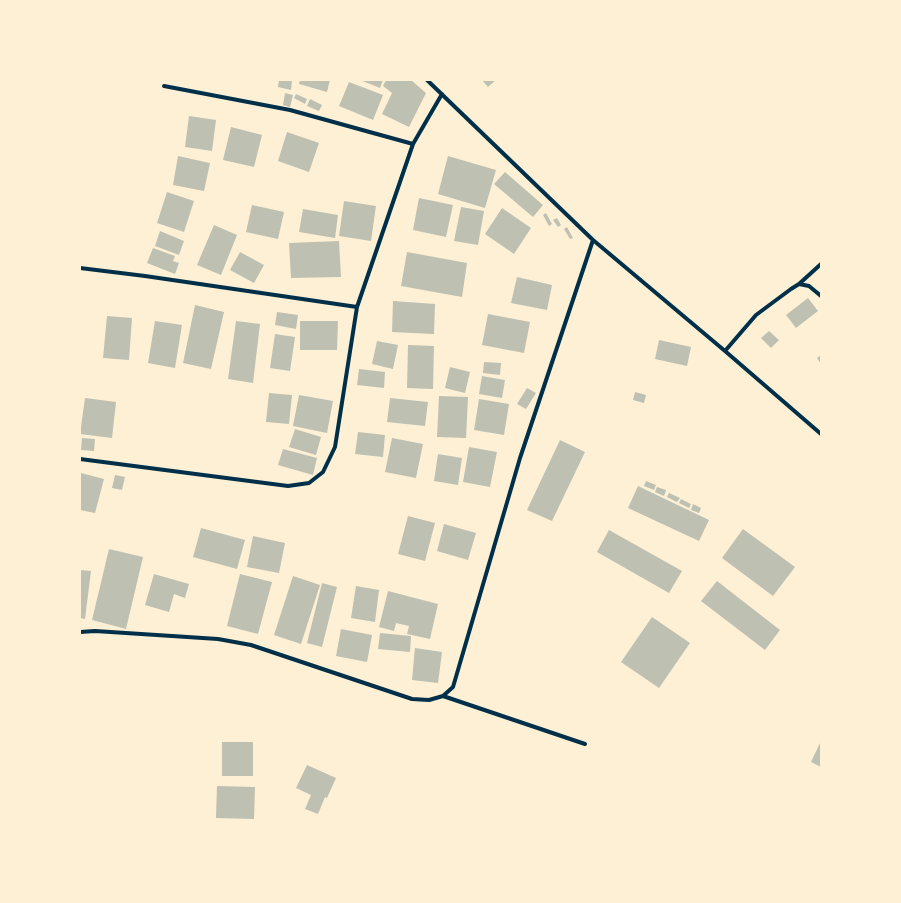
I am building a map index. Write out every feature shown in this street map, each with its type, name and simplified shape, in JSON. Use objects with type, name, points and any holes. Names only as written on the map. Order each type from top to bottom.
[{"type":"street","points":[[427,80],[593,240],[726,351],[821,434]]},
{"type":"street","points":[[164,86],[290,110],[413,144]]},
{"type":"street","points":[[80,458],[288,486],[308,483],[323,472],[334,448],[357,307],[413,144],[442,94]]},
{"type":"street","points":[[80,632],[95,631],[218,639],[251,645],[412,699],[429,700],[443,696],[453,687],[520,458],[593,240]]},
{"type":"street","points":[[726,351],[756,315],[799,284],[821,264]]},
{"type":"street","points":[[80,268],[357,307]]},
{"type":"street","points":[[799,284],[809,286],[821,296]]},
{"type":"street","points":[[443,696],[585,744]]},
{"type":"building","points":[[279,80],[292,80],[291,90],[278,87]]},
{"type":"building","points":[[300,80],[330,80],[327,92],[299,84]]},
{"type":"building","points":[[360,80],[383,80],[380,88]]},
{"type":"building","points":[[386,80],[411,80],[426,93],[409,127],[382,114],[392,93],[383,86]]},
{"type":"building","points":[[482,80],[496,80],[488,87]]},
{"type":"building","points":[[349,82],[383,95],[373,120],[339,106]]},
{"type":"building","points":[[285,93],[293,95],[290,107],[283,105]]},
{"type":"building","points":[[296,94],[307,99],[305,104],[294,98]]},
{"type":"building","points":[[310,99],[322,105],[319,111],[307,106]]},
{"type":"building","points":[[189,116],[216,120],[212,151],[185,147]]},
{"type":"building","points":[[231,127],[262,135],[254,167],[223,160]]},
{"type":"building","points":[[287,132],[319,143],[309,172],[278,161]]},
{"type":"building","points":[[178,156],[210,163],[204,191],[173,185]]},
{"type":"building","points":[[448,156],[496,170],[485,208],[438,194]]},
{"type":"building","points":[[505,172],[543,205],[533,217],[494,184]]},
{"type":"building","points":[[167,192],[194,201],[184,232],[157,223]]},
{"type":"building","points":[[419,198],[453,205],[446,237],[413,230]]},
{"type":"building","points":[[344,201],[376,206],[371,241],[339,236]]},
{"type":"building","points":[[252,205],[284,212],[278,239],[246,232]]},
{"type":"building","points":[[461,207],[484,211],[478,245],[454,241]]},
{"type":"building","points":[[502,208],[531,228],[514,254],[485,234]]},
{"type":"building","points":[[303,209],[338,215],[335,238],[299,232]]},
{"type":"building","points":[[546,213],[552,224],[549,226],[543,215]]},
{"type":"building","points":[[557,218],[561,225],[558,227],[553,220]]},
{"type":"building","points":[[214,225],[237,235],[221,275],[197,265]]},
{"type":"building","points":[[567,227],[573,238],[570,239],[564,229]]},
{"type":"building","points":[[160,231],[184,241],[179,255],[155,246]]},
{"type":"building","points":[[339,241],[341,277],[291,278],[289,243]]},
{"type":"building","points":[[153,248],[175,256],[173,261],[179,263],[175,274],[147,263]]},
{"type":"building","points":[[240,252],[264,265],[254,283],[230,270]]},
{"type":"building","points":[[407,252],[467,263],[462,297],[401,286]]},
{"type":"building","points":[[517,277],[552,285],[547,310],[511,303]]},
{"type":"building","points":[[808,298],[818,311],[796,328],[786,315]]},
{"type":"building","points":[[393,301],[435,304],[434,334],[392,332]]},
{"type":"building","points":[[195,305],[224,312],[211,369],[183,363]]},
{"type":"building","points":[[277,312],[298,315],[296,329],[275,325]]},
{"type":"building","points":[[488,314],[530,322],[524,353],[482,345]]},
{"type":"building","points":[[107,316],[132,318],[129,360],[103,358]]},
{"type":"building","points":[[155,321],[182,325],[175,368],[148,363]]},
{"type":"building","points":[[236,321],[260,324],[253,383],[228,379]]},
{"type":"building","points":[[300,321],[338,321],[337,350],[300,350]]},
{"type":"building","points":[[769,331],[779,340],[771,348],[761,338]]},
{"type":"building","points":[[275,334],[295,337],[290,371],[270,368]]},
{"type":"building","points":[[659,340],[691,347],[687,366],[655,359]]},
{"type":"building","points":[[377,341],[398,345],[393,369],[372,364]]},
{"type":"building","points":[[408,345],[434,346],[433,389],[407,388]]},
{"type":"building","points":[[821,355],[821,364],[817,358]]},
{"type":"building","points":[[484,362],[501,363],[500,375],[483,373]]},
{"type":"building","points":[[450,367],[470,372],[465,393],[445,388]]},
{"type":"building","points":[[359,369],[385,372],[384,388],[357,385]]},
{"type":"building","points":[[482,376],[505,380],[502,398],[479,394]]},
{"type":"building","points":[[527,388],[536,393],[526,409],[517,404]]},
{"type":"building","points":[[635,392],[646,395],[644,403],[633,400]]},
{"type":"building","points":[[269,393],[292,395],[289,424],[266,422]]},
{"type":"building","points":[[299,395],[333,401],[327,433],[293,426]]},
{"type":"building","points":[[439,396],[468,397],[466,438],[437,437]]},
{"type":"building","points":[[85,398],[116,402],[112,438],[80,434]]},
{"type":"building","points":[[390,398],[428,402],[425,426],[387,422]]},
{"type":"building","points":[[479,399],[509,404],[504,435],[474,430]]},
{"type":"building","points":[[295,429],[321,437],[316,455],[289,447]]},
{"type":"building","points":[[358,432],[385,435],[383,457],[355,454]]},
{"type":"building","points":[[82,438],[95,439],[94,451],[81,450]]},
{"type":"building","points":[[392,438],[423,444],[416,478],[385,472]]},
{"type":"building","points":[[560,440],[585,452],[552,521],[527,510]]},
{"type":"building","points":[[469,447],[497,452],[490,487],[463,482]]},
{"type":"building","points":[[283,449],[317,458],[313,475],[278,465]]},
{"type":"building","points":[[438,454],[462,458],[458,485],[434,481]]},
{"type":"building","points":[[81,473],[104,479],[95,513],[80,510]]},
{"type":"building","points":[[115,475],[125,477],[122,490],[112,488]]},
{"type":"building","points":[[646,481],[656,485],[654,490],[644,486]]},
{"type":"building","points":[[638,486],[709,520],[699,541],[628,508]]},
{"type":"building","points":[[657,487],[666,490],[664,496],[655,492]]},
{"type":"building","points":[[669,493],[680,498],[677,502],[667,497]]},
{"type":"building","points":[[681,499],[691,504],[689,508],[679,503]]},
{"type":"building","points":[[693,504],[701,508],[699,513],[691,510]]},
{"type":"building","points":[[408,516],[435,523],[425,561],[398,554]]},
{"type":"building","points":[[444,524],[476,533],[468,560],[437,551]]},
{"type":"building","points":[[201,528],[245,540],[237,569],[193,557]]},
{"type":"building","points":[[743,529],[795,567],[773,596],[722,558]]},
{"type":"building","points":[[609,530],[682,571],[669,593],[597,552]]},
{"type":"building","points":[[253,536],[285,543],[279,573],[247,567]]},
{"type":"building","points":[[109,549],[143,557],[126,629],[92,620]]},
{"type":"building","points":[[80,570],[91,571],[85,619],[80,618]]},
{"type":"building","points":[[154,574],[189,584],[185,598],[174,594],[169,612],[145,605]]},
{"type":"building","points":[[240,574],[272,582],[258,634],[227,626]]},
{"type":"building","points":[[293,576],[320,585],[301,644],[274,635]]},
{"type":"building","points":[[717,581],[780,630],[765,650],[701,601]]},
{"type":"building","points":[[322,583],[337,587],[322,647],[307,643]]},
{"type":"building","points":[[356,586],[379,590],[375,622],[351,618]]},
{"type":"building","points":[[388,591],[438,604],[430,639],[407,634],[409,626],[396,623],[394,631],[379,627]]},
{"type":"building","points":[[652,617],[690,643],[659,688],[621,662]]},
{"type":"building","points":[[341,629],[372,635],[367,662],[336,656]]},
{"type":"building","points":[[380,633],[411,636],[410,652],[378,649]]},
{"type":"building","points":[[415,648],[442,652],[438,683],[412,680]]},
{"type":"building","points":[[821,741],[821,767],[811,762]]},
{"type":"building","points":[[222,742],[253,742],[253,776],[222,776]]},
{"type":"building","points":[[307,765],[336,778],[327,798],[325,797],[318,814],[305,809],[311,795],[296,788]]},
{"type":"building","points":[[217,786],[255,787],[254,819],[216,818]]}]
